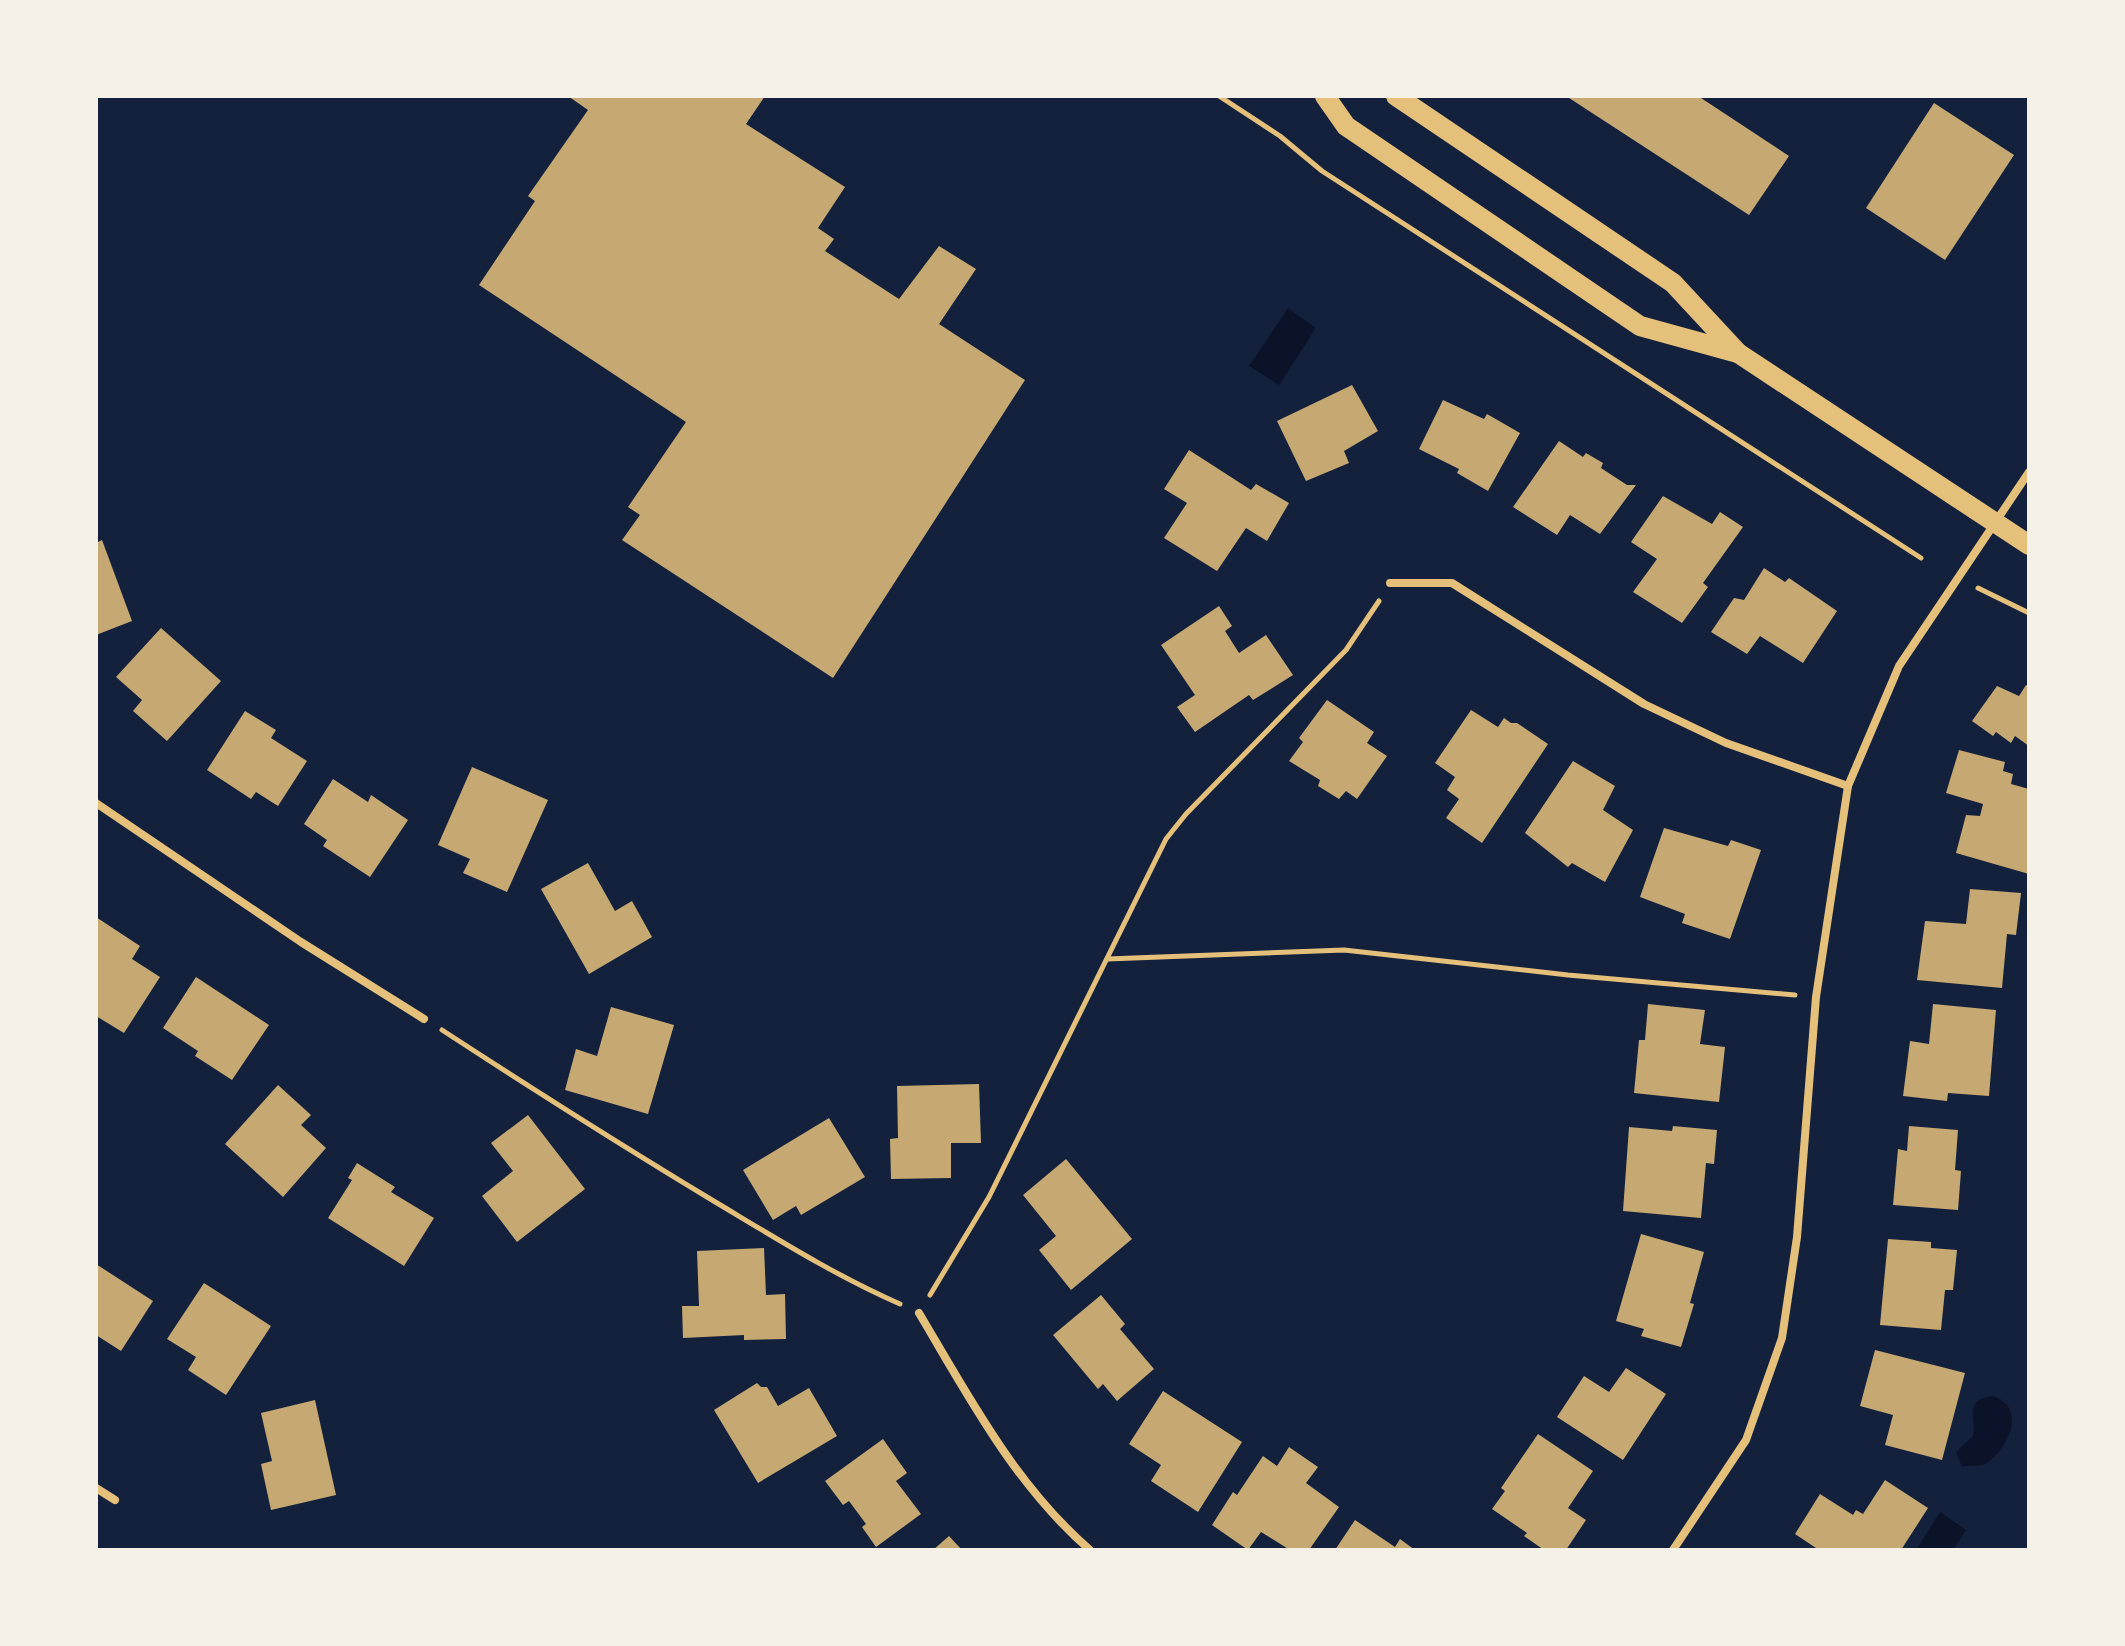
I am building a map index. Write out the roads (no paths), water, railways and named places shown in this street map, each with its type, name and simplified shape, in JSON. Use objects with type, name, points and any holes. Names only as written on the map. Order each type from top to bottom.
[{"type":"main road","points":[[1325,96],[1346,126],[1640,326],[1738,353]]},
{"type":"main road","points":[[1396,96],[1673,283],[1738,353],[2029,545]]},
{"type":"street","points":[[1673,1550],[1746,1440],[1782,1338],[1797,1237],[1816,997],[1848,786],[1899,666],[2029,472]]},
{"type":"street","points":[[1390,583],[1452,583],[1644,704],[1726,743],[1848,786]]},
{"type":"street","points":[[96,803],[301,942],[424,1019]]},
{"type":"street","points":[[919,1313],[1007,1459],[1044,1506],[1090,1550]]},
{"type":"street","points":[[96,1488],[115,1500]]},
{"type":"water","points":[[1288,308],[1316,328],[1279,385],[1249,366]]},
{"type":"water","points":[[1993,1396],[2010,1409],[2012,1418],[2008,1438],[1987,1463],[1962,1467],[1956,1452],[1973,1436],[1975,1405]]},
{"type":"water","points":[[1940,1512],[1966,1530],[1953,1550],[1916,1550]]}]
